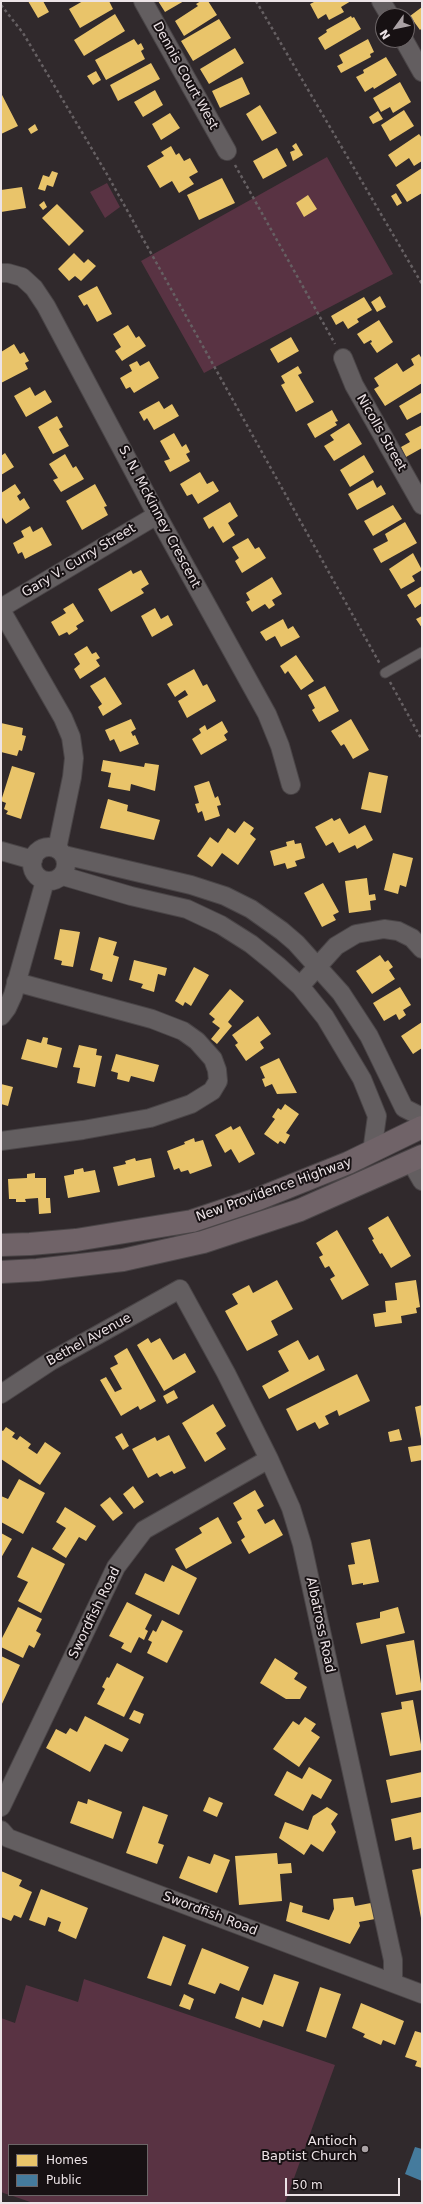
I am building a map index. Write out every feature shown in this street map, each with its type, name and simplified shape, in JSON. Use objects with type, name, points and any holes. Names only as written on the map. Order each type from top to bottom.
[{"type":"highway","name":"New Providence Highway","points":[[1,1245],[76,1240],[192,1220],[258,1198],[372,1152],[422,1126]]},
{"type":"highway","name":"New Providence Highway","points":[[1,1272],[37,1270],[123,1260],[203,1242],[300,1210],[417,1159]]},
{"type":"street","name":"Dennis Court West","points":[[143,1],[226,151]]},
{"type":"street","points":[[408,48],[422,72]]},
{"type":"street","name":"S. N. McKinney Crescent","points":[[1,273],[22,277],[34,288],[46,306],[157,515],[267,714],[280,746],[290,785]]},
{"type":"street","name":"Nicolls Street","points":[[344,358],[354,385],[422,505]]},
{"type":"street","name":"Gary V. Curry Street","points":[[1,609],[157,515]]},
{"type":"street","points":[[1,609],[63,718],[71,737],[74,758],[61,852],[66,869],[63,876],[55,881],[45,881],[35,873],[33,860],[42,849],[52,847],[61,852],[191,885],[225,896],[251,909],[282,931],[318,966],[341,993],[369,1036],[404,1108],[422,1117]]},
{"type":"street","points":[[1,851],[33,860]]},
{"type":"street","points":[[63,876],[194,912],[221,925],[251,944],[300,986],[325,1017],[362,1079],[378,1116],[372,1152]]},
{"type":"street","points":[[1,1016],[7,1008],[16,982],[45,881]]},
{"type":"street","points":[[300,986],[343,941],[369,930],[384,929],[398,931],[412,938],[422,949]]},
{"type":"street","points":[[1,1140],[83,1130],[150,1118],[191,1104],[212,1091],[218,1081],[217,1070],[213,1059],[197,1041],[183,1031],[152,1019],[16,982]]},
{"type":"street","points":[[417,1159],[422,1181]]},
{"type":"street","name":"Bethel Avenue","points":[[1,1394],[51,1361],[180,1289]]},
{"type":"street","name":"Albatross Road","points":[[180,1289],[226,1373],[268,1459],[290,1508],[302,1544],[393,1960],[393,1983]]},
{"type":"street","name":"Swordfish Road","points":[[1,1807],[116,1567],[144,1530],[268,1459]]},
{"type":"street","name":"Swordfish Road","points":[[1,1830],[8,1838],[422,1994]]},
{"type":"lane","points":[[384,673],[422,652]]},
{"type":"path","points":[[256,1],[422,284]]},
{"type":"path","points":[[1,5],[23,33],[108,176],[422,740]]},
{"type":"path","points":[[226,151],[344,358]]},
{"type":"shaded area","points":[[327,157],[393,274],[204,373],[141,261]]},
{"type":"shaded area","points":[[107,183],[120,207],[105,218],[90,192]]},
{"type":"shaded area","points":[[84,1979],[335,2065],[285,2203],[33,2203],[13,2196],[148,2196],[148,2144],[8,2144],[8,2195],[1,2192],[1,2018],[15,2023],[26,1985],[78,2002]]},
{"type":"building: Homes","points":[[28,1],[43,1],[49,12],[38,18]]},
{"type":"building: Homes","points":[[83,1],[109,1],[113,9],[80,28],[69,9]]},
{"type":"building: Homes","points":[[158,1],[184,1],[165,12]]},
{"type":"building: Homes","points":[[201,1],[208,1],[217,15],[184,36],[175,21],[198,6],[196,4]]},
{"type":"building: Homes","points":[[316,1],[351,1],[341,7],[344,12],[329,20],[326,14],[318,19],[310,4]]},
{"type":"building: Homes","points":[[422,7],[422,28],[420,30],[415,23],[415,12]]},
{"type":"building: Homes","points":[[115,14],[125,31],[84,56],[74,40]]},
{"type":"building: Homes","points":[[351,16],[352,18],[354,17],[361,29],[325,50],[318,38],[327,32],[326,30]]},
{"type":"building: Homes","points":[[219,19],[231,38],[193,61],[181,41]]},
{"type":"building: Homes","points":[[134,39],[138,45],[141,43],[144,49],[141,51],[145,59],[106,80],[95,60]]},
{"type":"building: Homes","points":[[368,39],[374,52],[370,54],[371,57],[341,73],[337,66],[343,63],[339,55]]},
{"type":"building: Homes","points":[[235,48],[244,63],[209,84],[200,69]]},
{"type":"building: Homes","points":[[386,57],[397,75],[374,89],[373,87],[365,92],[356,77],[364,73],[363,70]]},
{"type":"building: Homes","points":[[151,63],[160,79],[118,101],[110,85]]},
{"type":"building: Homes","points":[[96,71],[101,80],[93,85],[87,76]]},
{"type":"building: Homes","points":[[242,77],[250,94],[220,108],[212,91]]},
{"type":"building: Homes","points":[[400,82],[411,102],[393,113],[390,107],[381,112],[373,98]]},
{"type":"building: Homes","points":[[155,90],[163,105],[143,117],[134,102]]},
{"type":"building: Homes","points":[[1,93],[18,126],[1,134]]},
{"type":"building: Homes","points":[[260,105],[277,133],[262,141],[246,114]]},
{"type":"building: Homes","points":[[404,110],[414,126],[390,141],[381,125]]},
{"type":"building: Homes","points":[[378,111],[383,119],[373,124],[369,117]]},
{"type":"building: Homes","points":[[170,113],[180,128],[161,140],[152,124]]},
{"type":"building: Homes","points":[[35,124],[38,130],[31,134],[28,129]]},
{"type":"building: Homes","points":[[419,134],[422,138],[422,161],[414,166],[409,158],[396,167],[388,155]]},
{"type":"building: Homes","points":[[296,143],[303,155],[293,161],[290,152],[295,150],[292,146]]},
{"type":"building: Homes","points":[[171,146],[176,155],[179,153],[184,161],[190,158],[198,172],[189,177],[194,184],[179,193],[172,181],[160,188],[147,166],[164,156],[161,152]]},
{"type":"building: Homes","points":[[277,148],[287,166],[263,179],[253,161]]},
{"type":"building: Homes","points":[[422,168],[422,193],[407,202],[396,185]]},
{"type":"building: Homes","points":[[52,171],[58,173],[53,187],[47,185],[45,191],[38,189],[43,175],[49,177]]},
{"type":"building: Homes","points":[[222,178],[235,203],[199,220],[187,195]]},
{"type":"building: Homes","points":[[22,187],[26,208],[1,212],[1,190]]},
{"type":"building: Homes","points":[[396,193],[402,203],[397,206],[391,196]]},
{"type":"building: Homes","points":[[308,195],[317,209],[304,217],[296,203]]},
{"type":"building: Homes","points":[[44,201],[47,207],[43,210],[39,205]]},
{"type":"building: Homes","points":[[57,204],[84,231],[69,246],[42,218]]},
{"type":"building: Homes","points":[[74,253],[84,263],[88,259],[96,266],[81,281],[75,276],[69,281],[58,269]]},
{"type":"building: Homes","points":[[97,286],[112,314],[97,322],[87,304],[84,306],[78,296]]},
{"type":"building: Homes","points":[[380,296],[386,307],[377,312],[371,302]]},
{"type":"building: Homes","points":[[364,297],[372,310],[357,319],[359,322],[348,329],[343,321],[336,325],[331,316]]},
{"type":"building: Homes","points":[[379,320],[393,342],[377,353],[370,343],[372,342],[371,340],[364,344],[357,334]]},
{"type":"building: Homes","points":[[128,325],[136,338],[139,336],[146,346],[122,361],[115,351],[121,347],[113,334]]},
{"type":"building: Homes","points":[[291,337],[299,351],[278,363],[270,349]]},
{"type":"building: Homes","points":[[14,344],[20,354],[24,352],[29,361],[25,363],[28,369],[1,383],[1,352]]},
{"type":"building: Homes","points":[[419,354],[422,359],[422,383],[385,406],[374,389],[379,386],[374,378],[397,363],[403,372],[414,365],[411,359]]},
{"type":"building: Homes","points":[[137,361],[140,366],[149,361],[159,378],[134,393],[130,387],[126,389],[120,378],[132,371],[129,365]]},
{"type":"building: Homes","points":[[298,366],[302,373],[298,375],[314,402],[296,412],[281,385],[285,383],[281,376]]},
{"type":"building: Homes","points":[[30,387],[35,396],[45,390],[52,402],[26,417],[14,396]]},
{"type":"building: Homes","points":[[421,393],[422,412],[407,420],[399,406]]},
{"type":"building: Homes","points":[[159,401],[164,409],[172,404],[179,416],[154,430],[147,418],[144,421],[139,412]]},
{"type":"building: Homes","points":[[332,410],[338,421],[335,422],[337,425],[315,438],[307,424]]},
{"type":"building: Homes","points":[[57,416],[63,427],[59,429],[69,446],[53,454],[38,427]]},
{"type":"building: Homes","points":[[349,423],[362,444],[334,461],[324,446],[334,440],[330,435]]},
{"type":"building: Homes","points":[[422,425],[422,448],[406,457],[401,447],[410,442],[405,434]]},
{"type":"building: Homes","points":[[174,433],[182,447],[186,444],[190,452],[186,454],[190,461],[170,472],[164,461],[170,459],[160,441]]},
{"type":"building: Homes","points":[[5,453],[14,467],[1,475],[1,456]]},
{"type":"building: Homes","points":[[65,454],[73,468],[76,466],[84,479],[61,492],[53,480],[58,478],[49,464]]},
{"type":"building: Homes","points":[[364,455],[374,472],[350,487],[340,470]]},
{"type":"building: Homes","points":[[200,472],[207,484],[213,481],[219,491],[198,504],[192,494],[187,496],[180,484]]},
{"type":"building: Homes","points":[[373,480],[377,488],[381,485],[386,494],[357,510],[348,494]]},
{"type":"building: Homes","points":[[15,484],[21,493],[17,496],[20,501],[24,498],[30,508],[6,524],[1,516],[1,493]]},
{"type":"building: Homes","points":[[95,484],[107,506],[104,507],[108,515],[82,530],[66,501]]},
{"type":"building: Homes","points":[[230,502],[238,516],[228,523],[235,535],[223,543],[213,526],[209,529],[203,518]]},
{"type":"building: Homes","points":[[393,505],[402,519],[373,536],[364,521]]},
{"type":"building: Homes","points":[[405,522],[417,543],[381,563],[373,549],[388,541],[385,534]]},
{"type":"building: Homes","points":[[30,526],[33,532],[42,527],[52,545],[25,559],[22,552],[18,554],[13,543],[24,537],[21,531]]},
{"type":"building: Homes","points":[[248,538],[255,549],[259,547],[266,558],[242,573],[235,561],[239,558],[232,547]]},
{"type":"building: Homes","points":[[413,553],[422,570],[412,576],[415,581],[401,589],[389,569]]},
{"type":"building: Homes","points":[[131,570],[133,574],[141,570],[149,584],[141,589],[144,593],[111,612],[98,589]]},
{"type":"building: Homes","points":[[272,577],[282,594],[272,600],[275,605],[269,609],[265,604],[252,612],[246,602],[250,600],[246,593]]},
{"type":"building: Homes","points":[[422,586],[422,603],[415,608],[407,595]]},
{"type":"building: Homes","points":[[73,603],[84,621],[76,626],[78,629],[69,635],[67,632],[59,636],[51,622],[66,613],[63,609]]},
{"type":"building: Homes","points":[[155,608],[161,619],[168,615],[173,625],[152,637],[141,616]]},
{"type":"building: Homes","points":[[422,616],[422,628],[416,619]]},
{"type":"building: Homes","points":[[283,619],[288,629],[293,626],[300,637],[281,647],[275,636],[266,641],[260,632]]},
{"type":"building: Homes","points":[[87,646],[92,654],[96,652],[100,658],[96,660],[100,666],[80,679],[74,669],[80,664],[74,654]]},
{"type":"building: Homes","points":[[296,655],[314,681],[301,690],[288,671],[285,674],[280,666]]},
{"type":"building: Homes","points":[[194,669],[203,686],[207,684],[216,701],[187,718],[178,701],[188,695],[185,690],[175,697],[167,684]]},
{"type":"building: Homes","points":[[105,677],[122,704],[103,716],[98,707],[102,704],[90,686]]},
{"type":"building: Homes","points":[[325,686],[339,711],[319,722],[312,710],[315,708],[308,695]]},
{"type":"building: Homes","points":[[131,719],[136,729],[131,732],[133,736],[135,735],[139,744],[120,752],[114,739],[110,741],[105,730]]},
{"type":"building: Homes","points":[[351,719],[369,750],[353,759],[344,744],[341,746],[331,731]]},
{"type":"building: Homes","points":[[222,721],[228,732],[224,735],[227,740],[201,755],[192,739],[201,733],[199,729],[205,725],[207,730]]},
{"type":"building: Homes","points":[[1,723],[23,728],[22,735],[26,736],[22,751],[19,750],[17,756],[1,752]]},
{"type":"building: Homes","points":[[103,760],[144,767],[145,763],[159,765],[155,791],[131,784],[130,791],[108,787],[111,773],[101,771]]},
{"type":"building: Homes","points":[[12,766],[35,773],[21,819],[6,814],[8,811],[4,809],[6,803],[1,801]]},
{"type":"building: Homes","points":[[369,772],[388,776],[381,813],[361,809]]},
{"type":"building: Homes","points":[[209,781],[215,798],[218,796],[221,805],[217,806],[220,816],[205,821],[202,811],[198,813],[195,804],[199,803],[194,786]]},
{"type":"building: Homes","points":[[108,799],[128,805],[127,811],[160,820],[154,840],[100,828]]},
{"type":"building: Homes","points":[[332,818],[334,821],[340,818],[349,834],[365,825],[373,840],[357,849],[355,845],[339,853],[333,842],[326,846],[315,827]]},
{"type":"building: Homes","points":[[244,821],[254,828],[250,834],[256,839],[238,865],[222,853],[212,867],[197,856],[210,837],[218,843],[228,828],[235,833]]},
{"type":"building: Homes","points":[[294,840],[295,844],[301,843],[305,858],[295,861],[297,866],[287,869],[285,863],[274,866],[270,851],[287,846],[286,842]]},
{"type":"building: Homes","points":[[393,853],[413,858],[406,887],[400,885],[398,894],[384,890]]},
{"type":"building: Homes","points":[[367,878],[369,895],[375,894],[376,900],[370,901],[371,910],[349,913],[345,881]]},
{"type":"building: Homes","points":[[323,883],[339,912],[333,915],[336,920],[322,927],[304,893]]},
{"type":"building: Homes","points":[[60,929],[80,932],[73,967],[61,965],[62,961],[54,959]]},
{"type":"building: Homes","points":[[99,937],[117,942],[113,955],[119,957],[112,982],[102,979],[103,974],[90,970]]},
{"type":"building: Homes","points":[[380,955],[385,962],[388,960],[393,967],[389,970],[395,979],[372,994],[356,971]]},
{"type":"building: Homes","points":[[134,960],[167,968],[165,976],[158,974],[154,992],[141,988],[143,984],[129,980]]},
{"type":"building: Homes","points":[[194,967],[209,975],[191,1006],[185,1002],[183,1006],[175,1001]]},
{"type":"building: Homes","points":[[400,987],[411,1005],[403,1010],[406,1015],[399,1020],[396,1014],[384,1021],[373,1003]]},
{"type":"building: Homes","points":[[230,989],[244,1001],[228,1022],[232,1026],[217,1044],[211,1039],[220,1028],[212,1022],[215,1019],[209,1014]]},
{"type":"building: Homes","points":[[258,1016],[271,1034],[260,1042],[264,1048],[246,1061],[235,1045],[238,1043],[232,1035]]},
{"type":"building: Homes","points":[[422,1022],[422,1048],[413,1054],[401,1036]]},
{"type":"building: Homes","points":[[43,1037],[48,1038],[47,1044],[62,1048],[57,1068],[21,1059],[27,1039],[41,1043]]},
{"type":"building: Homes","points":[[79,1045],[97,1049],[96,1055],[102,1056],[95,1087],[77,1083],[80,1068],[73,1067]]},
{"type":"building: Homes","points":[[116,1054],[159,1065],[154,1082],[131,1076],[129,1082],[117,1079],[118,1073],[111,1071]]},
{"type":"building: Homes","points":[[279,1058],[297,1093],[277,1094],[272,1084],[265,1087],[262,1079],[265,1078],[260,1067]]},
{"type":"building: Homes","points":[[1,1084],[13,1087],[8,1106],[1,1104]]},
{"type":"building: Homes","points":[[285,1104],[299,1114],[286,1133],[290,1135],[285,1144],[280,1141],[278,1144],[264,1134],[275,1119],[272,1117],[278,1108],[281,1110]]},
{"type":"building: Homes","points":[[231,1126],[233,1130],[240,1126],[255,1154],[239,1163],[231,1149],[225,1153],[215,1135]]},
{"type":"building: Homes","points":[[194,1138],[195,1142],[203,1140],[212,1166],[190,1174],[188,1170],[181,1172],[179,1168],[174,1170],[167,1151],[185,1144],[184,1142]]},
{"type":"building: Homes","points":[[135,1158],[136,1161],[151,1158],[155,1177],[118,1186],[113,1167],[126,1164],[125,1161]]},
{"type":"building: Homes","points":[[83,1168],[84,1172],[95,1170],[100,1192],[68,1198],[64,1176],[74,1174],[74,1170]]},
{"type":"building: Homes","points":[[35,1173],[35,1178],[46,1178],[46,1198],[50,1198],[51,1213],[39,1214],[38,1198],[25,1199],[26,1202],[16,1202],[16,1199],[9,1199],[8,1179],[27,1178],[27,1174]]},
{"type":"building: Homes","points":[[388,1216],[411,1256],[391,1268],[382,1253],[380,1254],[372,1240],[374,1239],[368,1228]]},
{"type":"building: Homes","points":[[337,1230],[369,1285],[342,1300],[330,1279],[335,1276],[329,1266],[325,1268],[319,1257],[323,1255],[316,1243]]},
{"type":"building: Homes","points":[[277,1280],[293,1309],[271,1321],[278,1335],[247,1351],[225,1311],[238,1304],[232,1294],[249,1285],[253,1293]]},
{"type":"building: Homes","points":[[416,1280],[420,1307],[416,1308],[417,1313],[401,1316],[402,1323],[375,1327],[373,1314],[386,1312],[385,1301],[397,1300],[395,1283]]},
{"type":"building: Homes","points":[[148,1338],[151,1343],[160,1338],[173,1360],[185,1353],[196,1372],[164,1391],[137,1345]]},
{"type":"building: Homes","points":[[298,1340],[309,1360],[318,1355],[325,1370],[269,1399],[262,1386],[289,1371],[278,1351]]},
{"type":"building: Homes","points":[[127,1348],[156,1401],[140,1410],[138,1406],[121,1416],[100,1380],[106,1377],[115,1392],[122,1389],[110,1368],[118,1364],[114,1356]]},
{"type":"building: Homes","points":[[357,1374],[370,1401],[339,1416],[337,1410],[325,1416],[329,1424],[319,1429],[315,1422],[297,1431],[286,1409]]},
{"type":"building: Homes","points":[[174,1390],[178,1398],[167,1404],[163,1396]]},
{"type":"building: Homes","points":[[213,1404],[226,1426],[216,1433],[226,1449],[205,1462],[182,1423]]},
{"type":"building: Homes","points":[[422,1405],[422,1439],[421,1439],[415,1407]]},
{"type":"building: Homes","points":[[6,1427],[15,1433],[12,1437],[17,1440],[20,1436],[31,1444],[28,1448],[37,1454],[45,1442],[61,1453],[40,1485],[1,1459],[1,1430],[3,1431]]},
{"type":"building: Homes","points":[[399,1429],[402,1440],[390,1442],[388,1432]]},
{"type":"building: Homes","points":[[122,1433],[129,1446],[123,1450],[115,1437]]},
{"type":"building: Homes","points":[[169,1435],[186,1468],[174,1474],[172,1471],[160,1477],[157,1473],[148,1478],[132,1449],[155,1437],[157,1441]]},
{"type":"building: Homes","points":[[422,1445],[422,1460],[411,1462],[408,1447]]},
{"type":"building: Homes","points":[[19,1479],[45,1493],[23,1534],[1,1522],[1,1496],[8,1499]]},
{"type":"building: Homes","points":[[133,1486],[144,1502],[134,1509],[123,1494]]},
{"type":"building: Homes","points":[[255,1490],[264,1506],[257,1510],[265,1524],[274,1519],[283,1535],[249,1554],[241,1540],[245,1537],[237,1522],[242,1519],[233,1503]]},
{"type":"building: Homes","points":[[110,1497],[123,1513],[113,1521],[100,1505]]},
{"type":"building: Homes","points":[[65,1507],[96,1526],[86,1541],[79,1537],[66,1558],[52,1549],[66,1528],[56,1522]]},
{"type":"building: Homes","points":[[218,1517],[232,1543],[186,1569],[175,1549],[202,1533],[199,1528]]},
{"type":"building: Homes","points":[[1,1533],[12,1539],[1,1558]]},
{"type":"building: Homes","points":[[370,1539],[379,1582],[363,1585],[363,1583],[352,1585],[348,1565],[355,1564],[351,1543]]},
{"type":"building: Homes","points":[[32,1547],[65,1564],[41,1613],[18,1601],[28,1582],[17,1577]]},
{"type":"building: Homes","points":[[172,1565],[197,1578],[179,1615],[135,1594],[145,1573],[164,1582]]},
{"type":"building: Homes","points":[[127,1602],[152,1615],[145,1629],[148,1631],[144,1640],[139,1637],[131,1653],[121,1648],[124,1643],[109,1636]]},
{"type":"building: Homes","points":[[18,1607],[42,1619],[36,1631],[41,1634],[34,1648],[29,1645],[23,1658],[1,1647],[1,1640]]},
{"type":"building: Homes","points":[[398,1607],[405,1633],[361,1644],[356,1623],[380,1618],[380,1612]]},
{"type":"building: Homes","points":[[162,1620],[183,1631],[167,1663],[147,1653],[152,1642],[148,1640],[153,1630],[156,1632]]},
{"type":"building: Homes","points":[[414,1640],[422,1690],[396,1695],[386,1645]]},
{"type":"building: Homes","points":[[1,1656],[20,1665],[1,1706]]},
{"type":"building: Homes","points":[[275,1658],[298,1673],[294,1679],[307,1687],[300,1699],[286,1699],[260,1683]]},
{"type":"building: Homes","points":[[117,1663],[144,1677],[124,1717],[97,1704],[105,1689],[102,1687]]},
{"type":"building: Homes","points":[[413,1700],[422,1750],[390,1756],[381,1713],[402,1709],[401,1702]]},
{"type":"building: Homes","points":[[134,1710],[144,1714],[140,1724],[129,1719]]},
{"type":"building: Homes","points":[[85,1716],[129,1739],[122,1752],[105,1744],[90,1772],[46,1748],[56,1729],[66,1734],[70,1728],[77,1732]]},
{"type":"building: Homes","points":[[305,1717],[316,1724],[311,1731],[320,1737],[299,1767],[273,1749],[293,1721],[299,1725]]},
{"type":"building: Homes","points":[[309,1767],[332,1780],[321,1799],[312,1794],[303,1811],[274,1795],[287,1771],[302,1779]]},
{"type":"building: Homes","points":[[422,1772],[422,1799],[421,1797],[391,1803],[386,1780]]},
{"type":"building: Homes","points":[[209,1797],[223,1803],[217,1817],[203,1811]]},
{"type":"building: Homes","points":[[88,1799],[122,1812],[113,1839],[70,1823],[78,1801],[87,1804]]},
{"type":"building: Homes","points":[[143,1806],[168,1815],[158,1843],[164,1845],[157,1864],[126,1853]]},
{"type":"building: Homes","points":[[327,1807],[338,1814],[331,1824],[336,1832],[323,1852],[311,1844],[304,1855],[279,1838],[285,1822],[308,1830],[313,1816]]},
{"type":"building: Homes","points":[[422,1812],[422,1848],[413,1850],[411,1837],[395,1841],[391,1819]]},
{"type":"building: Homes","points":[[277,1853],[278,1864],[291,1863],[292,1873],[280,1874],[282,1901],[239,1905],[235,1856]]},
{"type":"building: Homes","points":[[214,1854],[230,1860],[217,1893],[179,1878],[188,1856],[210,1864]]},
{"type":"building: Homes","points":[[422,1868],[422,1918],[421,1918],[412,1870]]},
{"type":"building: Homes","points":[[1,1871],[22,1880],[19,1886],[32,1892],[21,1918],[14,1915],[11,1921],[1,1917]]},
{"type":"building: Homes","points":[[41,1889],[88,1908],[76,1939],[58,1931],[61,1922],[48,1917],[45,1926],[29,1920]]},
{"type":"building: Homes","points":[[353,1897],[355,1906],[371,1903],[375,1919],[359,1922],[360,1926],[350,1944],[286,1921],[290,1902],[303,1906],[302,1912],[329,1920],[334,1909],[333,1899]]},
{"type":"building: Homes","points":[[163,1936],[186,1945],[171,1986],[147,1978]]},
{"type":"building: Homes","points":[[202,1948],[249,1967],[239,1991],[220,1983],[215,1994],[188,1984]]},
{"type":"building: Homes","points":[[274,1974],[299,1982],[283,2027],[263,2020],[260,2028],[235,2018],[242,1997],[263,2005]]},
{"type":"building: Homes","points":[[320,1987],[341,1994],[326,2038],[306,2031]]},
{"type":"building: Homes","points":[[184,1994],[194,1999],[190,2010],[179,2006]]},
{"type":"building: Homes","points":[[361,2003],[404,2021],[395,2045],[383,2040],[381,2045],[363,2037],[365,2034],[352,2028]]},
{"type":"building: Homes","points":[[415,2031],[422,2033],[422,2068],[415,2066],[417,2061],[405,2057]]},
{"type":"building: Public","points":[[415,2147],[422,2149],[422,2181],[405,2174]]},
{"type":"place","name":"Antioch Baptist Church","points":[[365,2149]]}]
